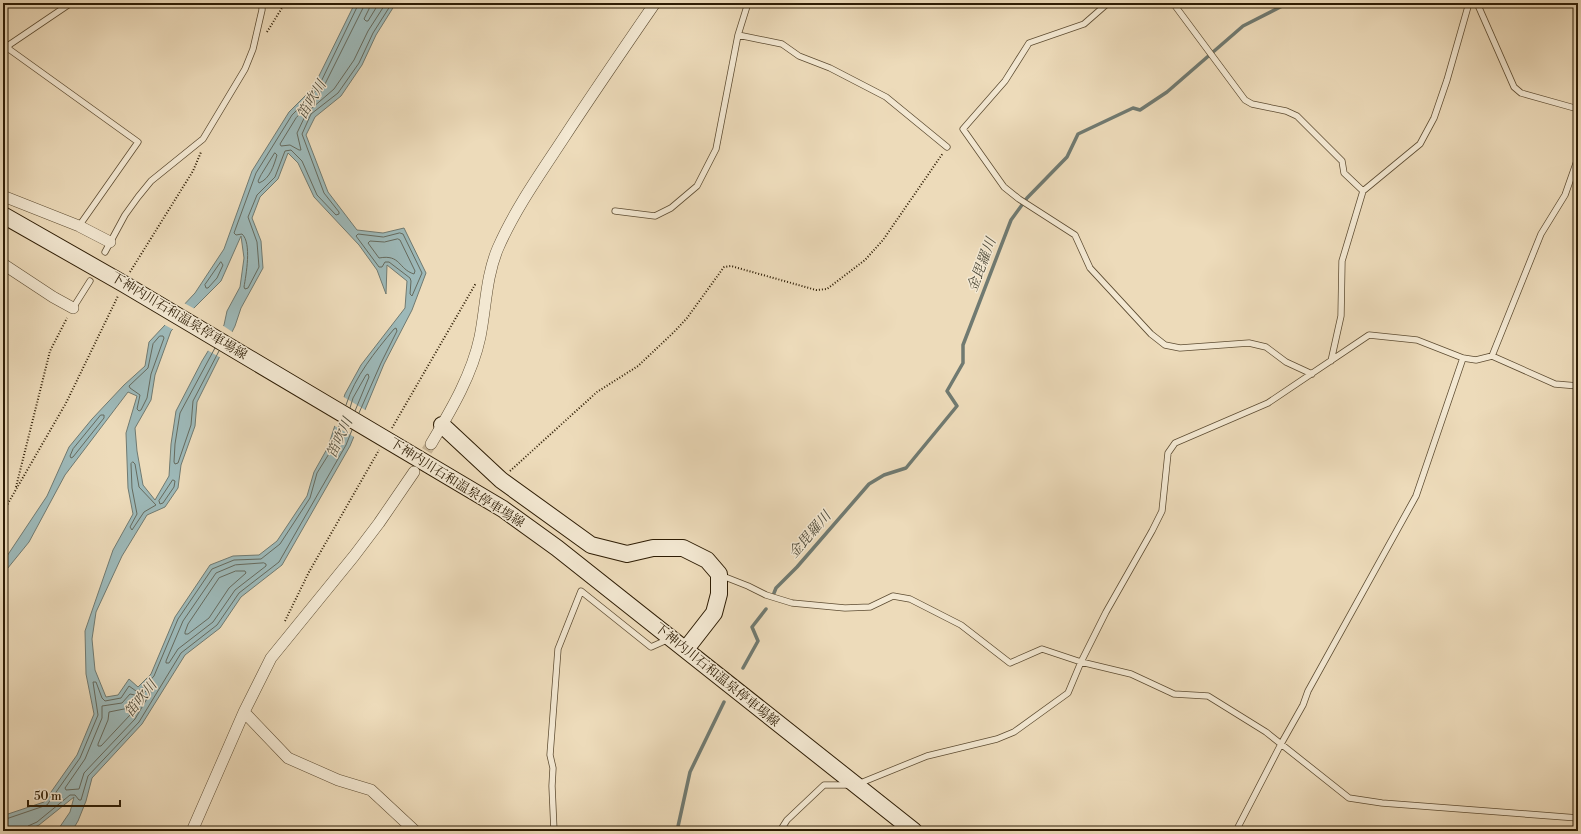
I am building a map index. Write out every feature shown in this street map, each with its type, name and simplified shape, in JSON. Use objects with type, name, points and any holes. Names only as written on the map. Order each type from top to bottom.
[{"type":"main road","name":"下神内川石和温泉停車場線","points":[[3,215],[126,285],[385,437],[503,509],[557,548],[686,649],[914,831]]},
{"type":"main road","points":[[442,425],[501,480],[591,545],[627,554],[653,548],[683,548],[707,560],[719,574],[719,594],[714,613],[686,649]]},
{"type":"street","points":[[431,444],[466,378],[474,357],[480,337],[489,278],[498,250],[508,227],[537,179],[655,3]]},
{"type":"street","points":[[3,196],[79,226],[110,242]]},
{"type":"street","points":[[3,264],[53,297],[73,308]]},
{"type":"street","points":[[192,831],[244,712],[271,658],[362,545],[414,472]]},
{"type":"street","points":[[244,712],[288,758],[338,780],[371,790],[415,831]]},
{"type":"lane","points":[[71,3],[4,49],[138,142],[79,226]]},
{"type":"lane","points":[[105,252],[134,203],[152,181],[203,139],[245,69],[253,49],[262,10],[262,3]]},
{"type":"lane","points":[[615,211],[655,216],[671,208],[697,186],[716,149],[738,35],[748,3]]},
{"type":"lane","points":[[1108,3],[1084,24],[1029,43],[1005,81],[963,129],[1004,187],[1032,208],[1076,235],[1090,268],[1151,334],[1165,345],[1180,348],[1249,343],[1266,347],[1286,362],[1312,374]]},
{"type":"lane","points":[[1173,3],[1245,100],[1252,104],[1286,111],[1297,116],[1342,162],[1344,174],[1363,191]]},
{"type":"lane","points":[[1331,361],[1341,316],[1342,261],[1363,191],[1420,144],[1434,118],[1447,80],[1469,3]]},
{"type":"lane","points":[[1477,3],[1514,87],[1521,93],[1578,108]]},
{"type":"lane","points":[[738,35],[782,44],[799,56],[830,68],[886,96],[947,147]]},
{"type":"lane","points":[[1492,356],[1541,234],[1565,195],[1578,158]]},
{"type":"lane","points":[[73,308],[90,281]]},
{"type":"lane","points":[[780,831],[787,820],[824,785],[855,785],[926,756],[997,740],[1014,732],[1068,694],[1081,662],[1106,612],[1152,532],[1162,511],[1168,453],[1175,443],[1268,403],[1369,335],[1417,340],[1463,358],[1476,360],[1492,356],[1555,384],[1578,386]]},
{"type":"lane","points":[[1236,831],[1304,705],[1308,691],[1416,496],[1463,358]]},
{"type":"lane","points":[[719,574],[766,595],[792,603],[852,608],[870,607],[893,596],[910,599],[961,625],[1010,663],[1042,649],[1081,662],[1131,674],[1174,694],[1208,696],[1266,732],[1349,798],[1578,818]]},
{"type":"lane","points":[[554,831],[552,786],[553,768],[550,755],[558,649],[581,591],[651,647],[671,638]]},
{"type":"path","points":[[3,512],[66,403],[126,285],[193,171],[201,154],[203,139]]},
{"type":"path","points":[[501,480],[597,392],[638,366],[674,332],[687,318],[724,267],[731,266],[816,290],[828,289],[865,260],[883,240],[947,147]]},
{"type":"path","points":[[283,626],[309,572],[385,437],[477,281]]},
{"type":"path","points":[[15,490],[50,351],[73,308]]},
{"type":"water","name":"笛吹川","points":[[355,3],[396,3],[376,35],[362,65],[341,96],[315,117],[306,135],[328,192],[357,230],[383,233],[404,228],[426,273],[412,310],[384,364],[350,446],[282,565],[241,597],[220,628],[185,655],[142,724],[92,778],[86,801],[78,821],[72,831],[57,831],[70,812],[74,797],[39,825],[27,831],[3,831],[3,817],[5,815],[44,802],[77,755],[94,714],[86,674],[85,631],[113,550],[133,514],[128,488],[126,433],[137,396],[128,392],[65,475],[29,542],[3,574],[3,562],[47,496],[69,447],[92,419],[124,385],[145,366],[149,342],[195,293],[224,249],[252,171],[289,112],[313,88]],"holes":[[[288,153],[298,163],[314,197],[359,245],[377,270],[386,294],[387,265],[407,281],[405,308],[361,365],[345,394],[328,447],[314,472],[307,496],[277,541],[259,555],[233,556],[210,565],[175,617],[151,674],[138,687],[129,679],[118,695],[106,697],[95,670],[92,639],[96,612],[122,556],[147,515],[165,507],[178,488],[181,465],[195,426],[197,402],[235,326],[241,308],[263,268],[261,241],[252,218],[260,197],[278,179]],[[241,236],[244,258],[240,287],[227,311],[224,325],[202,361],[176,411],[171,444],[169,476],[155,500],[143,485],[137,451],[135,428],[151,400],[155,375],[171,331],[221,281]]]},
{"type":"pier","points":[[184,303],[195,309],[174,330],[163,324]]},
{"type":"pier","points":[[222,325],[234,333],[221,358],[207,350]]},
{"type":"pier","points":[[342,396],[367,411],[356,438],[333,425]]},
{"type":"waterway","name":"金毘羅川","points":[[774,593],[776,588],[797,567],[869,484],[884,475],[906,468],[957,406],[947,391],[963,363],[963,345],[1011,220],[1027,198],[1067,157],[1078,134],[1133,108],[1140,110],[1167,92],[1243,26],[1288,3]]},
{"type":"waterway","name":"金毘羅川","points":[[743,668],[758,641],[752,627],[766,609]]},
{"type":"waterway","name":"金毘羅川","points":[[677,831],[690,772],[724,702]]},
{"type":"tunnel","points":[[418,465],[431,444]]}]
